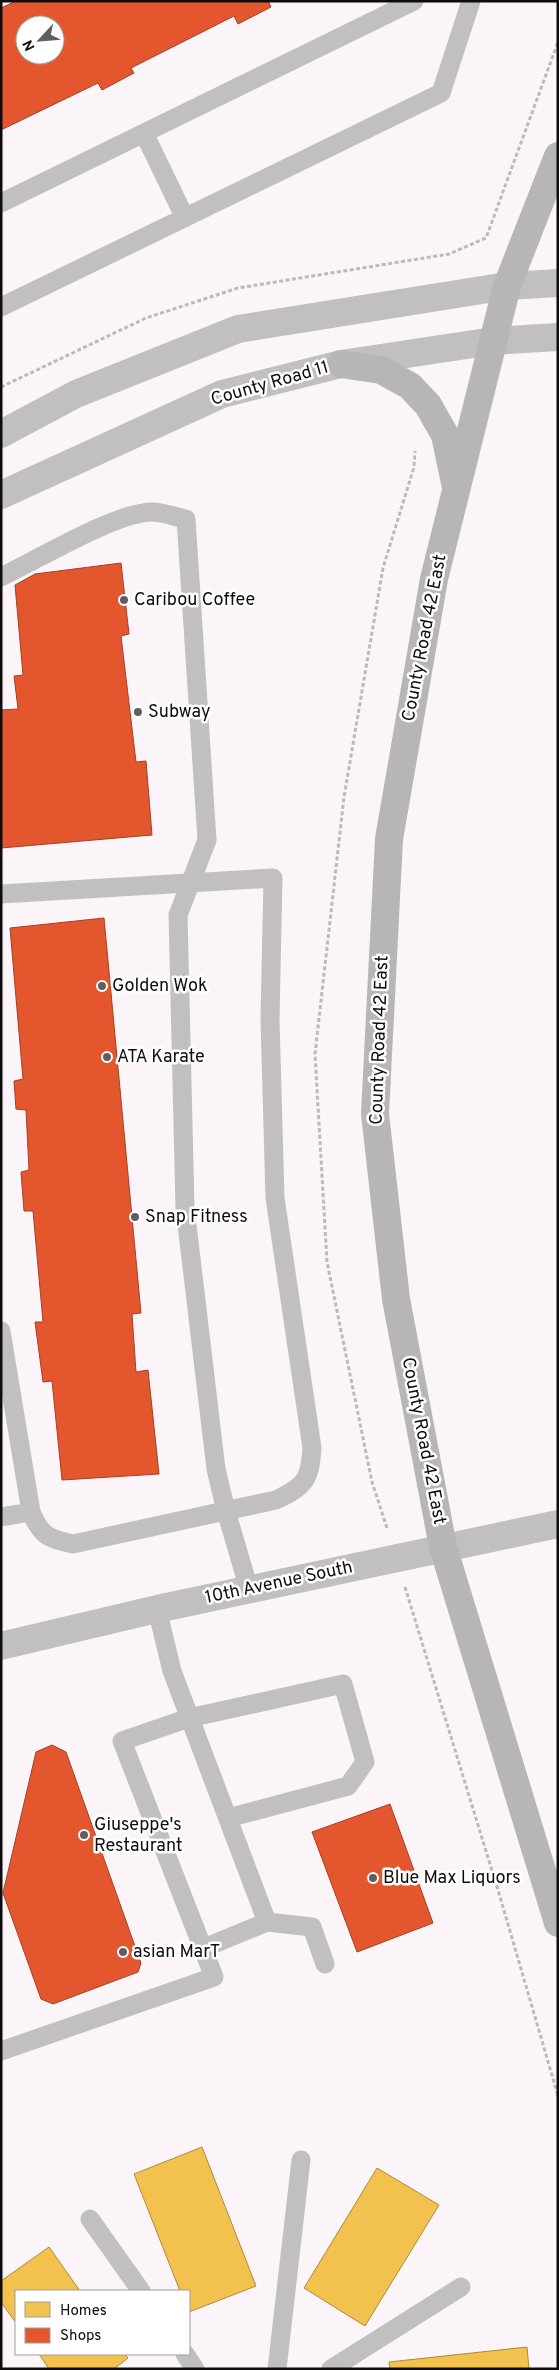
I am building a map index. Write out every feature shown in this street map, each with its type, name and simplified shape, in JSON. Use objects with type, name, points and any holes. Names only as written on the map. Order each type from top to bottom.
[{"type":"highway","name":"County Road 42 East","points":[[558,156],[507,286],[434,579],[389,839],[375,1114],[396,1299],[443,1547],[558,1923]]},
{"type":"highway","points":[[340,364],[381,370],[410,386],[428,405],[445,435],[457,491]]},
{"type":"street","points":[[1,434],[76,394],[238,330],[507,286],[558,282]]},
{"type":"street","name":"County Road 11","points":[[1,495],[222,394],[340,364],[493,341],[558,337]]},
{"type":"street","name":"10th Avenue South","points":[[1,1646],[157,1609],[558,1524]]},
{"type":"lane","points":[[1,203],[414,1]]},
{"type":"lane","points":[[1,307],[441,93],[471,1]]},
{"type":"lane","points":[[144,133],[185,218]]},
{"type":"lane","points":[[1,577],[131,515],[153,512],[186,519],[207,840],[178,915],[185,1208],[216,1469],[249,1590]]},
{"type":"lane","points":[[1,894],[273,878],[270,1019],[275,1198],[312,1448],[310,1472],[295,1491],[276,1500],[73,1544],[51,1540],[38,1528],[31,1512],[1,1331]]},
{"type":"lane","points":[[1,1517],[31,1512]]},
{"type":"lane","points":[[157,1609],[172,1671],[267,1922]]},
{"type":"lane","points":[[1,2051],[214,1977],[122,1741],[189,1718],[343,1684],[365,1762],[348,1786],[228,1818]]},
{"type":"lane","points":[[204,1948],[267,1922],[312,1927],[325,1964]]},
{"type":"lane","points":[[277,2369],[301,2160]]},
{"type":"lane","points":[[90,2219],[140,2290]]},
{"type":"lane","points":[[331,2369],[461,2287]]},
{"type":"lane","points":[[186,2355],[195,2369]]},
{"type":"path","points":[[486,238],[558,42]]},
{"type":"building: Homes","points":[[202,2147],[256,2286],[190,2312],[190,2290],[180,2290],[134,2174]]},
{"type":"building: Homes","points":[[377,2168],[439,2205],[365,2326],[304,2288]]},
{"type":"building: Homes","points":[[49,2247],[79,2290],[15,2290],[15,2322],[1,2302],[1,2281]]},
{"type":"building: Homes","points":[[527,2347],[529,2369],[390,2369],[389,2362]]},
{"type":"building: Homes","points":[[40,2355],[126,2355],[128,2358],[114,2369],[49,2369]]},
{"type":"building: Shops","points":[[16,1],[268,1],[271,7],[238,24],[234,16],[131,68],[134,73],[102,90],[98,83],[1,130],[1,8]]},
{"type":"building: Shops","points":[[121,563],[129,634],[121,636],[136,762],[146,761],[152,835],[1,848],[1,710],[18,709],[14,676],[23,675],[15,585],[35,574]]},
{"type":"building: Shops","points":[[104,918],[141,1313],[132,1314],[136,1372],[148,1370],[159,1474],[62,1480],[52,1381],[43,1382],[35,1322],[43,1322],[33,1211],[24,1211],[21,1172],[29,1170],[26,1110],[16,1109],[14,1081],[23,1079],[10,928]]},
{"type":"building: Shops","points":[[52,1745],[66,1752],[141,1963],[138,1972],[53,2004],[41,1999],[3,1893],[36,1752]]},
{"type":"building: Shops","name":"Blue Max Liquors","points":[[390,1804],[433,1923],[357,1952],[312,1832]]},
{"type":"place","name":"Caribou Coffee","points":[[124,600]]},
{"type":"place","name":"Subway","points":[[138,712]]},
{"type":"place","name":"Golden Wok","points":[[102,986]]},
{"type":"place","name":"ATA Karate","points":[[107,1057]]},
{"type":"place","name":"Snap Fitness","points":[[135,1217]]},
{"type":"place","name":"Giuseppe's Restaurant","points":[[84,1835]]},
{"type":"place","name":"Blue Max Liquors","points":[[373,1878]]},
{"type":"place","name":"asian MarT","points":[[123,1952]]}]
